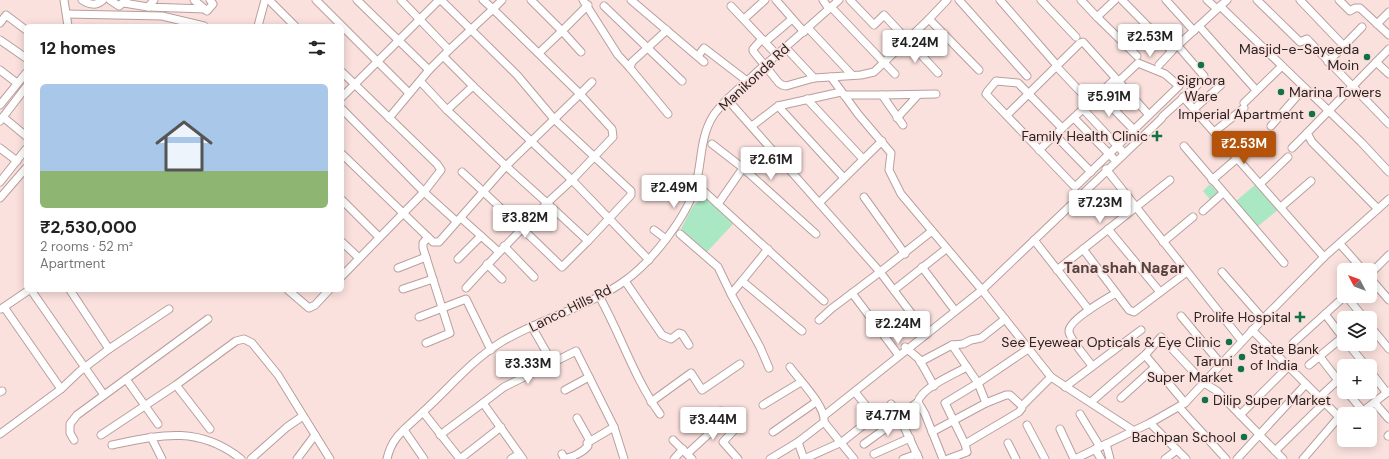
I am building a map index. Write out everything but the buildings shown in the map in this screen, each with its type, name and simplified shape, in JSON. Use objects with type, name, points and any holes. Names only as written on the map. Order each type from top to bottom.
[{"type":"street","points":[[64,0],[68,24]]},
{"type":"street","points":[[82,0],[93,4],[98,4],[103,0]]},
{"type":"street","points":[[110,0],[119,6],[125,1],[206,10]]},
{"type":"street","points":[[194,0],[206,10]]},
{"type":"street","points":[[206,10],[212,4],[210,0]]},
{"type":"street","points":[[357,0],[428,70]]},
{"type":"street","points":[[401,0],[450,50]]},
{"type":"street","points":[[344,95],[398,42],[420,18],[440,0],[472,29],[517,75],[554,119],[631,191],[631,195],[562,267],[462,172]]},
{"type":"street","points":[[466,288],[501,249],[612,139],[614,133],[580,94],[483,0]]},
{"type":"street","points":[[389,118],[428,70],[444,57],[502,0]]},
{"type":"street","points":[[531,0],[562,30],[581,52]]},
{"type":"street","points":[[631,0],[704,62]]},
{"type":"street","points":[[744,19],[766,0]]},
{"type":"street","points":[[776,0],[792,19],[806,30],[852,75]]},
{"type":"street","points":[[817,0],[827,5],[895,74]]},
{"type":"street","name":"Manikonda Rd","points":[[667,238],[695,187],[704,137],[713,116],[727,99],[806,30],[827,5],[839,0]]},
{"type":"street","points":[[850,0],[874,25],[884,15],[938,73]]},
{"type":"street","points":[[792,19],[753,51],[764,66],[782,85],[786,86],[814,78],[861,75],[874,72],[884,64],[947,0]]},
{"type":"street","points":[[959,0],[1027,76]]},
{"type":"street","points":[[1000,0],[1090,102]]},
{"type":"street","points":[[1041,0],[1076,37]]},
{"type":"street","points":[[1081,0],[1137,56]]},
{"type":"street","points":[[1097,17],[1115,0]]},
{"type":"street","points":[[1122,0],[1172,51]]},
{"type":"street","points":[[1166,0],[1256,90]]},
{"type":"street","points":[[1207,0],[1218,8],[1282,66],[1361,142],[1389,172]]},
{"type":"street","points":[[1159,65],[1227,0]]},
{"type":"street","points":[[1257,0],[1300,42],[1307,39],[1389,124]]},
{"type":"street","points":[[1300,0],[1344,46]]},
{"type":"street","points":[[1339,0],[1350,11],[1355,8],[1360,8],[1389,35]]},
{"type":"street","points":[[259,24],[268,1],[293,24]]},
{"type":"street","points":[[322,2],[343,24]]},
{"type":"street","points":[[539,53],[562,30],[585,3],[618,55],[668,114]]},
{"type":"street","points":[[604,6],[682,81]]},
{"type":"street","points":[[731,6],[777,55]]},
{"type":"street","points":[[1377,24],[1389,12]]},
{"type":"street","points":[[67,14],[162,16],[196,24]]},
{"type":"street","points":[[0,23],[6,15],[24,28]]},
{"type":"street","points":[[929,19],[980,70]]},
{"type":"street","points":[[344,25],[410,93]]},
{"type":"street","points":[[1328,62],[1362,27]]},
{"type":"street","points":[[628,67],[667,30]]},
{"type":"street","points":[[0,40],[24,57]]},
{"type":"street","points":[[1007,115],[1055,64],[1083,42],[1149,115]]},
{"type":"street","points":[[824,416],[981,288],[1034,240],[1183,97],[1204,79],[1204,76],[1178,46]]},
{"type":"street","points":[[698,56],[704,48],[747,81]]},
{"type":"street","points":[[786,48],[814,78]]},
{"type":"street","points":[[1292,148],[1389,49]]},
{"type":"street","points":[[444,57],[572,180],[648,260]]},
{"type":"street","points":[[1376,62],[1389,74]]},
{"type":"street","points":[[1039,150],[1099,94],[1138,63],[1166,74],[1176,83],[1178,88],[1075,187],[1039,150],[1007,115],[986,94],[993,82],[1018,83],[1062,128]]},
{"type":"street","points":[[1214,132],[1244,105],[1256,90],[1282,66]]},
{"type":"street","points":[[0,70],[17,83]]},
{"type":"street","points":[[344,74],[440,167],[439,174],[424,192],[344,274]]},
{"type":"street","points":[[1,102],[24,75]]},
{"type":"street","points":[[831,77],[842,94],[891,152],[889,170],[902,194],[946,249],[981,288],[1051,377],[1134,431]]},
{"type":"street","points":[[420,81],[447,110],[588,241]]},
{"type":"street","points":[[344,156],[436,243],[439,242],[506,166],[592,82]]},
{"type":"street","points":[[1194,109],[1221,85]]},
{"type":"street","points":[[447,110],[473,86]]},
{"type":"street","points":[[1271,126],[1304,88]]},
{"type":"street","points":[[24,90],[2,119],[24,135]]},
{"type":"street","points":[[752,126],[778,106],[807,99],[842,94],[882,96],[936,94]]},
{"type":"street","points":[[1099,94],[1134,130]]},
{"type":"street","points":[[897,118],[918,95]]},
{"type":"street","points":[[882,96],[903,125]]},
{"type":"street","points":[[1183,97],[1324,257]]},
{"type":"street","points":[[727,99],[880,272],[926,332]]},
{"type":"street","points":[[807,99],[863,159]]},
{"type":"street","points":[[778,106],[844,178]]},
{"type":"street","points":[[1083,109],[1123,152]]},
{"type":"street","points":[[344,111],[424,192],[458,219],[501,249],[534,277]]},
{"type":"street","points":[[1074,118],[1114,160]]},
{"type":"street","points":[[926,332],[953,308],[981,288],[1107,170],[1114,160],[1161,118]]},
{"type":"street","points":[[1307,133],[1312,142],[1378,209]]},
{"type":"street","points":[[1055,135],[1091,172]]},
{"type":"street","points":[[1212,180],[1263,136]]},
{"type":"street","points":[[819,202],[882,141]]},
{"type":"street","points":[[712,144],[743,168],[816,234]]},
{"type":"street","points":[[1184,146],[1284,263]]},
{"type":"street","points":[[0,148],[17,161]]},
{"type":"street","points":[[0,182],[24,152]]},
{"type":"street","points":[[1260,184],[1288,157]]},
{"type":"street","points":[[718,204],[743,168]]},
{"type":"street","points":[[0,198],[24,170]]},
{"type":"street","points":[[1107,170],[1242,341]]},
{"type":"street","points":[[1057,270],[1170,180]]},
{"type":"street","points":[[1281,207],[1311,181]]},
{"type":"street","points":[[695,187],[718,204],[824,300]]},
{"type":"street","points":[[1203,211],[1223,193]]},
{"type":"street","points":[[864,197],[905,254]]},
{"type":"street","points":[[1060,429],[1074,459],[1150,423],[1182,405],[1252,330],[1324,257],[1389,199]]},
{"type":"street","points":[[344,202],[379,237]]},
{"type":"street","points":[[1163,242],[1193,217]]},
{"type":"street","points":[[1108,229],[1160,292]]},
{"type":"street","points":[[654,230],[667,238]]},
{"type":"street","points":[[819,320],[905,254],[932,231]]},
{"type":"street","points":[[680,234],[718,267],[760,347],[769,368]]},
{"type":"street","points":[[458,259],[481,236]]},
{"type":"street","points":[[426,343],[450,333],[422,245],[428,237]]},
{"type":"street","name":"Lanco Hills Rd","points":[[387,459],[393,439],[472,365],[491,350],[507,339],[599,296],[625,281],[648,260],[667,238]]},
{"type":"street","points":[[1034,240],[1090,310]]},
{"type":"street","points":[[344,244],[359,258]]},
{"type":"street","points":[[1340,244],[1357,263]]},
{"type":"street","points":[[731,294],[768,249]]},
{"type":"street","points":[[894,290],[946,249]]},
{"type":"street","points":[[1083,249],[1129,310],[1134,312],[1187,272]]},
{"type":"street","points":[[1377,267],[1389,255]]},
{"type":"street","points":[[398,268],[426,257]]},
{"type":"street","points":[[487,264],[502,279]]},
{"type":"street","points":[[922,267],[953,308]]},
{"type":"street","points":[[1222,272],[1263,319]]},
{"type":"street","points":[[403,289],[433,279]]},
{"type":"street","points":[[625,281],[662,335],[671,339],[679,333],[682,334],[689,345]]},
{"type":"street","points":[[742,281],[802,331]]},
{"type":"street","points":[[1377,286],[1389,300]]},
{"type":"street","points":[[27,292],[2,309],[61,389]]},
{"type":"street","points":[[31,292],[104,395]]},
{"type":"street","points":[[71,292],[109,349]]},
{"type":"street","points":[[290,292],[305,306],[312,308],[327,292]]},
{"type":"street","points":[[1092,366],[1069,332],[1071,324],[1116,293]]},
{"type":"street","points":[[852,294],[898,353]]},
{"type":"street","points":[[599,296],[614,322],[641,384],[660,414]]},
{"type":"street","points":[[419,317],[466,299],[491,350]]},
{"type":"street","points":[[1293,343],[1338,303]]},
{"type":"street","points":[[1352,303],[1358,311]]},
{"type":"street","points":[[0,434],[61,389],[84,368],[109,349],[169,309]]},
{"type":"street","points":[[1325,314],[1337,329]]},
{"type":"street","points":[[1181,316],[1221,364]]},
{"type":"street","points":[[920,362],[952,345],[963,344],[971,340],[981,338],[1005,319]]},
{"type":"street","points":[[74,440],[70,430],[72,421],[104,395],[206,321]]},
{"type":"street","points":[[532,327],[552,362]]},
{"type":"street","points":[[1065,386],[1142,330]]},
{"type":"street","points":[[1252,330],[1339,417],[1303,459]]},
{"type":"street","points":[[1377,334],[1389,349]]},
{"type":"street","points":[[1091,402],[1145,355],[1161,337],[1204,383],[1217,391],[1284,459]]},
{"type":"street","points":[[101,435],[176,385],[236,341],[244,339],[252,343],[278,375],[330,459]]},
{"type":"street","points":[[1309,365],[1337,343]]},
{"type":"street","points":[[952,345],[978,384],[986,403]]},
{"type":"street","points":[[770,459],[798,442],[824,416],[898,353],[906,348]]},
{"type":"street","points":[[906,348],[920,362],[934,386]]},
{"type":"street","points":[[948,459],[967,452],[965,444],[945,403],[978,384],[1028,349]]},
{"type":"street","points":[[440,435],[504,387],[576,351],[614,427],[624,459]]},
{"type":"street","points":[[1354,351],[1360,359]]},
{"type":"street","points":[[1145,355],[1182,405],[1226,459]]},
{"type":"street","points":[[1320,357],[1337,379]]},
{"type":"street","points":[[651,402],[691,373],[702,390],[740,364]]},
{"type":"street","points":[[790,367],[816,402],[854,459]]},
{"type":"street","points":[[864,444],[900,418],[903,413],[918,402],[922,393],[967,367]]},
{"type":"street","points":[[1121,398],[1155,367]]},
{"type":"street","points":[[1240,415],[1288,367]]},
{"type":"street","points":[[565,390],[589,377]]},
{"type":"street","points":[[965,444],[1019,412],[1022,406],[1051,377]]},
{"type":"street","points":[[126,379],[158,424]]},
{"type":"street","points":[[1353,399],[1364,411],[1375,403],[1388,392],[1377,379]]},
{"type":"street","points":[[1322,394],[1337,381]]},
{"type":"street","points":[[763,405],[801,382]]},
{"type":"street","points":[[1237,459],[1306,384]]},
{"type":"street","points":[[176,385],[210,430]]},
{"type":"street","points":[[798,442],[804,459],[842,442],[871,419],[875,413],[855,392]]},
{"type":"street","points":[[932,432],[986,403],[1010,395],[1022,406]]},
{"type":"street","points":[[773,432],[816,402]]},
{"type":"street","points":[[918,402],[943,459]]},
{"type":"street","points":[[483,403],[521,456],[511,459]]},
{"type":"street","points":[[1275,451],[1324,403]]},
{"type":"street","points":[[1375,403],[1389,419]]},
{"type":"street","points":[[891,404],[900,418],[918,456],[903,459]]},
{"type":"street","points":[[720,411],[736,428],[723,442],[738,459]]},
{"type":"street","points":[[423,412],[460,459],[500,427]]},
{"type":"street","points":[[1080,414],[1100,447],[1110,459]]},
{"type":"street","points":[[251,459],[287,427],[303,416]]},
{"type":"street","points":[[577,418],[590,441]]},
{"type":"street","points":[[674,459],[688,454],[712,431],[701,419]]},
{"type":"street","points":[[1150,423],[1186,459]]},
{"type":"street","points":[[1027,425],[1045,459]]},
{"type":"street","points":[[564,457],[585,450],[588,446],[587,442],[614,427]]},
{"type":"street","points":[[404,430],[424,459]]},
{"type":"street","points":[[112,445],[166,434],[192,436],[234,454],[241,459]]},
{"type":"street","points":[[297,459],[315,435]]},
{"type":"street","points":[[151,437],[162,459]]},
{"type":"street","points":[[874,454],[910,438]]},
{"type":"street","points":[[673,440],[688,454]]},
{"type":"street","points":[[1008,443],[1016,459]]},
{"type":"street","points":[[1100,447],[1101,459]]},
{"type":"street","points":[[1165,459],[1177,450]]},
{"type":"green space","points":[[1210,184],[1220,196],[1212,202],[1203,191]]},
{"type":"green space","points":[[1256,184],[1278,210],[1257,227],[1235,202]]},
{"type":"green space","points":[[703,196],[734,223],[706,253],[681,229],[692,208]]},
{"type":"place","name":"Masjid-e-Sayeeda Moin","points":[[1367,57]]},
{"type":"place","name":"Signora Ware","points":[[1201,65]]},
{"type":"place","name":"Marina Towers","points":[[1281,92]]},
{"type":"place","name":"Imperial Apartment","points":[[1312,114]]},
{"type":"place","name":"Family Health Clinic","points":[[1157,136]]},
{"type":"place","name":"Prolife Hospital","points":[[1300,317]]},
{"type":"place","name":"See Eyewear Opticals & Eye Clinic","points":[[1229,342]]},
{"type":"place","name":"State Bank of India","points":[[1242,357]]},
{"type":"place","name":"Taruni Super Market","points":[[1241,369]]},
{"type":"place","name":"Dilip Super Market","points":[[1205,400]]},
{"type":"place","name":"Bachpan School","points":[[1244,437]]},
{"type":"district","name":"Tana shah Nagar","points":[[1124,268]]}]
